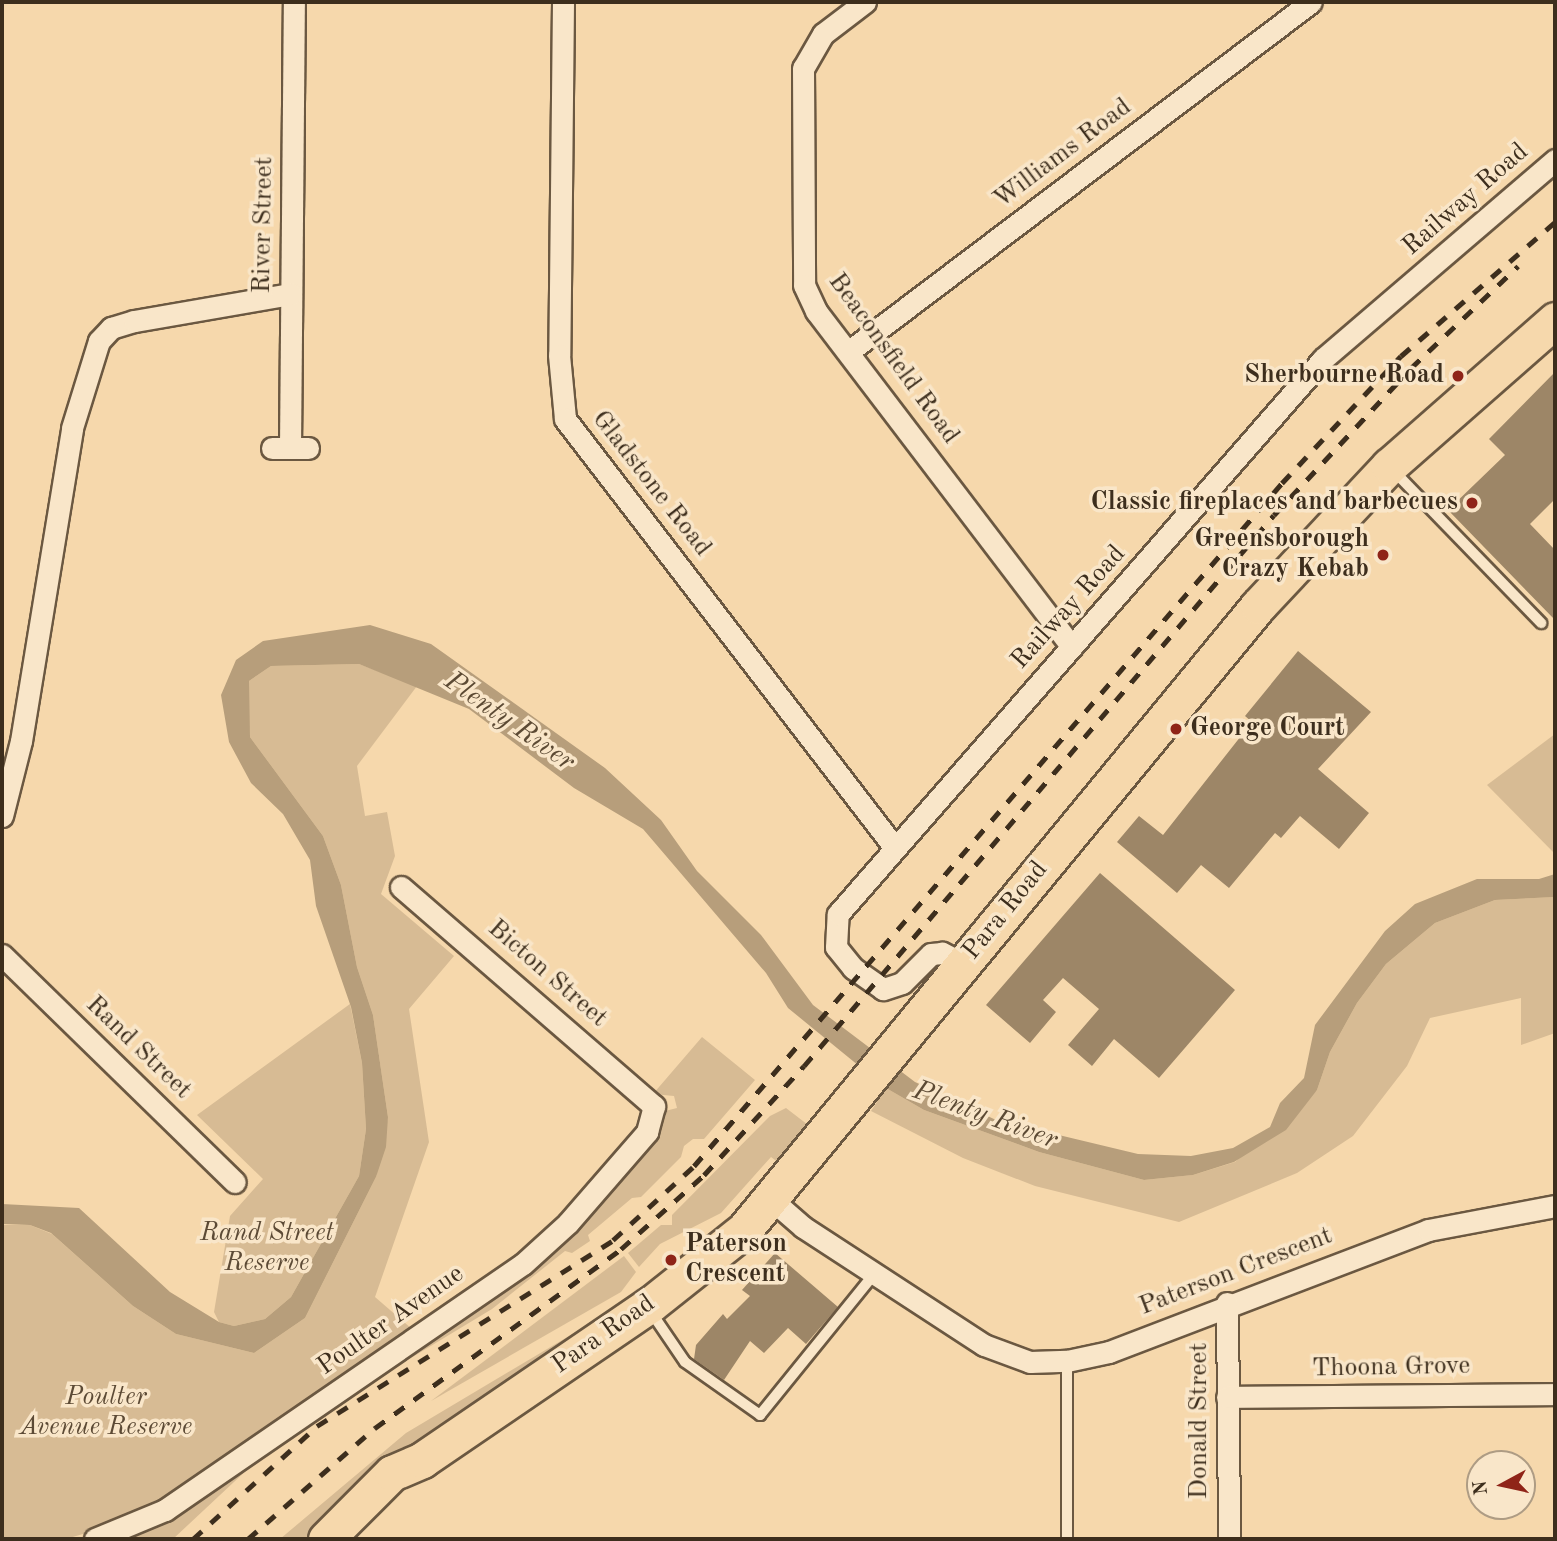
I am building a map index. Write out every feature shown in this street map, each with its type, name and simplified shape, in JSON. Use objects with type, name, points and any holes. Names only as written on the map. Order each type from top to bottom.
[{"type":"main road","name":"Para Road","points":[[326,1539],[380,1482],[401,1466],[422,1460],[648,1306],[725,1247],[772,1200],[854,1101],[1236,630],[1390,467],[1555,320]]},
{"type":"main road","name":"Para Road","points":[[355,1539],[411,1479],[422,1460]]},
{"type":"street","name":"River Street","points":[[290,448],[294,2]]},
{"type":"street","name":"Gladstone Road","points":[[564,2],[559,355],[565,419],[895,848]]},
{"type":"street","name":"Beaconsfield Road","points":[[865,2],[816,41],[808,54],[802,84],[801,274],[817,311],[1072,647]]},
{"type":"street","name":"Williams Road","points":[[848,352],[1311,2]]},
{"type":"street","name":"Railway Road","points":[[964,964],[942,953],[930,954],[902,983],[883,989],[853,968],[836,947],[834,933],[842,907],[1323,359],[1555,160]]},
{"type":"street","points":[[2,816],[21,741],[72,428],[99,341],[111,328],[134,321],[291,294]]},
{"type":"street","name":"Bicton Street","points":[[401,887],[663,1104]]},
{"type":"street","name":"Rand Street","points":[[2,955],[235,1182]]},
{"type":"street","name":"Poulter Avenue","points":[[94,1539],[165,1510],[523,1264],[568,1223],[647,1132],[663,1104]]},
{"type":"street","name":"Paterson Crescent","points":[[772,1200],[803,1227],[996,1351],[1030,1362],[1066,1361],[1109,1352],[1227,1303],[1428,1230],[1555,1206]]},
{"type":"street","name":"Donald Street","points":[[1227,1303],[1229,1539]]},
{"type":"street","name":"Thoona Grove","points":[[1227,1397],[1555,1394]]},
{"type":"lane","points":[[1390,467],[1541,623]]},
{"type":"lane","points":[[648,1306],[685,1362],[760,1415],[876,1272]]},
{"type":"lane","points":[[1066,1361],[1067,1539]]},
{"type":"green space","name":"Poulter Avenue Reserve","points":[[359,664],[417,686],[357,766],[365,816],[387,812],[395,856],[381,894],[454,956],[409,1009],[429,1142],[375,1297],[412,1329],[160,1503],[113,1525],[66,1539],[2,1539],[2,1225],[30,1225],[52,1234],[133,1306],[176,1334],[254,1353],[305,1318],[376,1177],[388,1117],[373,1015],[357,967],[341,885],[323,836],[250,737],[247,707],[249,681],[271,666]]},
{"type":"green space","points":[[1555,734],[1555,854],[1487,785]]},
{"type":"green space","points":[[1555,897],[1555,1033],[1521,1045],[1521,998],[1430,1018],[1407,1066],[1353,1136],[1297,1173],[1179,1222],[1035,1186],[963,1158],[871,1111],[886,1088],[924,1110],[1039,1152],[1144,1180],[1193,1175],[1235,1162],[1317,1090],[1330,1052],[1357,1003],[1386,964],[1435,923],[1495,900]]},
{"type":"green space","name":"Rand Street Reserve","points":[[350,1004],[362,1063],[366,1129],[359,1176],[291,1297],[265,1319],[234,1326],[219,1322],[214,1312],[230,1216],[263,1179],[197,1115]]},
{"type":"green space","points":[[702,1037],[755,1080],[704,1139],[693,1139],[684,1146],[681,1157],[641,1197],[632,1198],[588,1235],[590,1241],[572,1253],[565,1251],[492,1309],[348,1396],[250,1467],[173,1539],[125,1539],[170,1518],[407,1354],[656,1133],[665,1111],[677,1108],[674,1096],[653,1094]]},
{"type":"green space","points":[[786,1108],[812,1128],[783,1166],[771,1157],[721,1213],[660,1244],[639,1267],[628,1253],[661,1225],[672,1225],[672,1215],[770,1116]]},
{"type":"green space","points":[[624,1256],[636,1272],[621,1292],[431,1401]]},
{"type":"green space","points":[[638,1288],[632,1298],[316,1539],[280,1539],[406,1433],[606,1314]]},
{"type":"water","name":"Plenty River","points":[[370,625],[431,644],[605,768],[661,820],[697,871],[761,935],[813,1005],[915,1082],[996,1120],[1138,1154],[1191,1156],[1233,1148],[1270,1127],[1280,1103],[1304,1078],[1315,1025],[1385,931],[1415,904],[1477,879],[1539,879],[1555,874],[1555,897],[1495,900],[1435,923],[1386,964],[1357,1003],[1330,1052],[1317,1090],[1286,1130],[1234,1162],[1193,1175],[1144,1180],[1039,1152],[924,1110],[886,1088],[788,1008],[766,973],[643,829],[574,788],[469,709],[359,664],[271,666],[249,681],[250,737],[323,836],[341,885],[357,967],[373,1015],[388,1117],[386,1147],[376,1177],[305,1318],[254,1353],[176,1334],[133,1306],[51,1233],[30,1225],[2,1224],[2,1204],[79,1208],[170,1292],[219,1322],[234,1326],[265,1319],[291,1297],[359,1176],[366,1129],[362,1063],[351,1007],[316,906],[310,860],[283,814],[251,783],[229,742],[221,695],[236,660],[263,641]]},
{"type":"building","points":[[1555,372],[1555,499],[1530,524],[1555,550],[1555,620],[1448,510],[1505,455],[1489,439]]},
{"type":"building","points":[[1298,651],[1371,712],[1318,769],[1369,813],[1339,849],[1300,816],[1281,838],[1275,833],[1229,888],[1201,865],[1177,893],[1117,842],[1139,816],[1163,835],[1252,722],[1245,716]]},
{"type":"building","points":[[1100,873],[1235,990],[1159,1078],[1114,1039],[1092,1066],[1068,1045],[1099,1009],[1063,978],[1043,1000],[1056,1012],[1030,1043],[986,1005]]},
{"type":"building","points":[[775,1253],[838,1307],[806,1344],[788,1328],[764,1353],[750,1341],[724,1380],[694,1359],[696,1345],[723,1314],[727,1319],[750,1296],[742,1290]]},
{"type":"railway","points":[[193,1539],[317,1426],[613,1240],[694,1166],[1282,483],[1401,356],[1555,222]]},
{"type":"railway","points":[[248,1539],[375,1428],[621,1249],[704,1175],[804,1066],[1274,515],[1411,368],[1518,266]]},
{"type":"place","name":"Sherbourne Road","points":[[1458,376]]},
{"type":"place","name":"Classic fireplaces and barbecues","points":[[1472,503]]},
{"type":"place","name":"Greensborough Crazy Kebab","points":[[1383,555]]},
{"type":"place","name":"George Court","points":[[1176,729]]},
{"type":"place","name":"Paterson Crescent","points":[[671,1260]]}]
